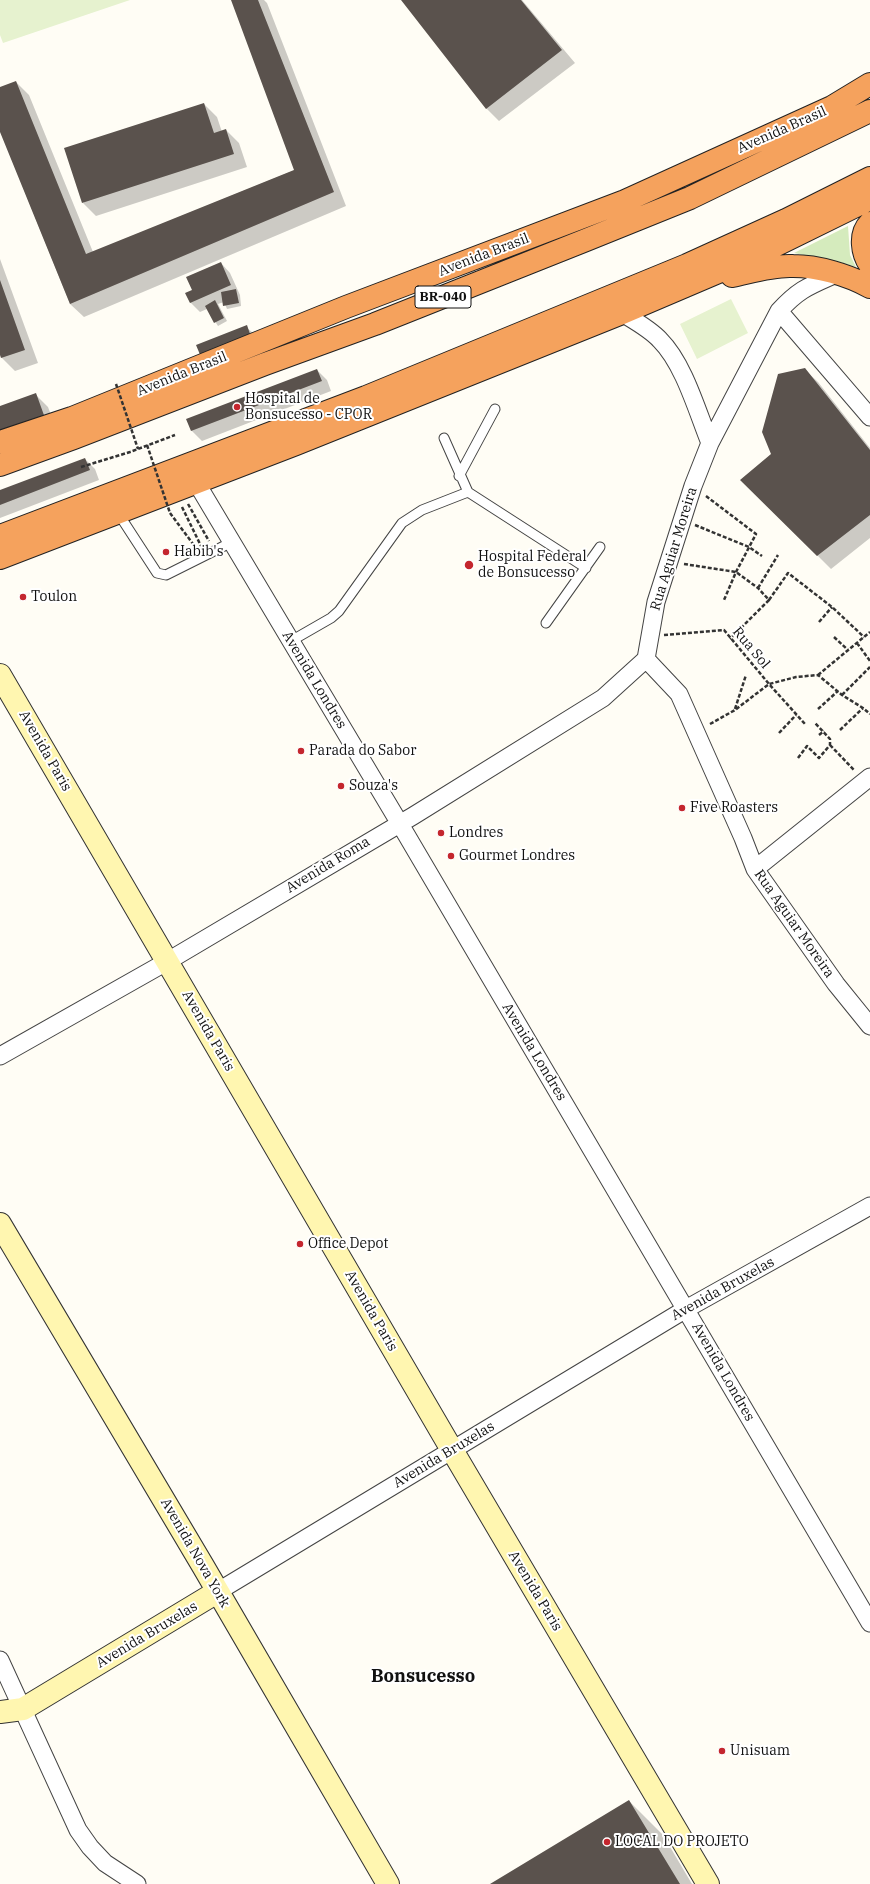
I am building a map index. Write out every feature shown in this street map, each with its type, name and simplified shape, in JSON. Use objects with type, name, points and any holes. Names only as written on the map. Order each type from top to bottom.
[{"type":"highway","name":"Avenida Brasil","points":[[0,442],[72,418],[346,307],[625,201],[832,107],[870,84]]},
{"type":"highway","name":"Avenida Brasil","points":[[0,465],[265,364],[375,324],[593,238],[690,198],[870,111]]},
{"type":"highway","points":[[0,536],[141,484],[374,394],[687,265],[786,220],[870,178]]},
{"type":"highway","points":[[0,558],[296,444],[622,313],[742,262],[870,199]]},
{"type":"highway","points":[[870,223],[864,231],[862,241],[870,265]]},
{"type":"highway","points":[[686,286],[779,267],[806,267],[836,274],[870,287]]},
{"type":"main road","name":"Avenida Paris","points":[[0,675],[452,1450],[708,1884]]},
{"type":"main road","name":"Avenida Nova York","points":[[0,1224],[218,1592],[388,1884]]},
{"type":"main road","name":"Avenida Bruxelas","points":[[22,1709],[218,1592]]},
{"type":"main road","points":[[0,1712],[22,1709]]},
{"type":"street","name":"Rua Aguiar Moreira","points":[[836,274],[800,291],[779,311],[710,443],[693,486],[668,561],[656,602],[646,659],[679,694],[697,732],[755,869],[836,984],[870,1026]]},
{"type":"street","points":[[779,311],[870,417]]},
{"type":"street","points":[[622,313],[651,332],[669,351],[688,388],[710,443]]},
{"type":"street","name":"Avenida Londres","points":[[196,482],[400,824],[870,1624]]},
{"type":"street","name":"Avenida Roma","points":[[0,1056],[168,961],[400,824],[603,698],[646,659]]},
{"type":"street","points":[[755,869],[868,780]]},
{"type":"street","name":"Avenida Bruxelas","points":[[218,1592],[686,1309],[870,1206]]},
{"type":"street","points":[[0,1660],[78,1830],[90,1847],[105,1863],[137,1884]]},
{"type":"lane","points":[[459,476],[494,408]]},
{"type":"lane","points":[[444,438],[459,476],[468,492],[586,568]]},
{"type":"lane","points":[[291,641],[331,618],[339,611],[402,522],[422,510],[468,492]]},
{"type":"lane","points":[[117,512],[157,573],[161,575],[166,575],[229,538]]},
{"type":"lane","points":[[546,623],[600,547]]},
{"type":"path","points":[[116,384],[138,449]]},
{"type":"path","points":[[81,467],[130,452],[175,435]]},
{"type":"path","points":[[147,445],[170,513],[199,552],[202,549],[182,507],[188,504],[210,543],[229,538]]},
{"type":"path","points":[[693,486],[756,534],[736,572],[724,600]]},
{"type":"path","points":[[682,520],[749,547],[762,556]]},
{"type":"path","points":[[758,588],[778,555]]},
{"type":"path","points":[[668,561],[736,572],[758,588],[769,600]]},
{"type":"path","points":[[730,639],[769,600],[788,573],[832,607],[864,637]]},
{"type":"path","points":[[819,622],[832,607]]},
{"type":"path","name":"Rua Sol","points":[[650,637],[724,630],[730,639],[805,724]]},
{"type":"path","points":[[697,732],[735,710],[769,684],[796,677],[818,675],[870,632]]},
{"type":"path","points":[[834,637],[848,650]]},
{"type":"path","points":[[857,643],[870,661]]},
{"type":"path","points":[[842,695],[870,667]]},
{"type":"path","points":[[735,710],[746,675]]},
{"type":"path","points":[[818,675],[842,695],[870,714]]},
{"type":"path","points":[[818,709],[838,691]]},
{"type":"path","points":[[840,730],[863,708]]},
{"type":"path","points":[[778,733],[796,715]]},
{"type":"path","points":[[798,758],[807,746],[819,758],[830,745],[830,739],[815,723]]},
{"type":"path","points":[[819,735],[824,731]]},
{"type":"path","points":[[830,745],[868,780]]},
{"type":"green space","points":[[0,0],[130,0],[3,43],[0,35]]},
{"type":"green space","points":[[848,226],[850,255],[856,267],[794,253]]},
{"type":"green space","points":[[731,299],[748,333],[697,359],[680,324]]},
{"type":"building","points":[[231,0],[258,0],[334,192],[70,304],[0,132],[0,87],[16,81],[86,254],[294,170]]},
{"type":"building","points":[[401,0],[521,0],[562,50],[486,109]]},
{"type":"building","points":[[204,103],[214,133],[226,129],[234,154],[82,203],[64,148]]},
{"type":"building","points":[[221,262],[231,285],[190,303],[185,293],[192,290],[186,277]]},
{"type":"building","points":[[0,280],[25,350],[1,358],[0,355]]},
{"type":"building","points":[[236,289],[239,303],[223,306],[221,292]]},
{"type":"building","points":[[215,300],[224,318],[214,323],[205,306]]},
{"type":"building","points":[[247,325],[251,337],[201,357],[196,345]]},
{"type":"building","points":[[805,368],[870,450],[870,515],[817,556],[740,480],[771,454],[762,432],[778,374]]},
{"type":"building","name":"Hospital de Bonsucesso - CPOR","points":[[317,369],[322,381],[191,431],[186,419]]},
{"type":"building","points":[[36,393],[45,418],[0,435],[0,406]]},
{"type":"building","points":[[85,458],[90,470],[0,505],[0,490]]},
{"type":"building","name":"LOCAL DO PROJETO","points":[[629,1800],[680,1884],[490,1884]]},
{"type":"place","name":"Hospital de Bonsucesso - CPOR","points":[[237,407]]},
{"type":"place","name":"Habib's","points":[[166,552]]},
{"type":"place","name":"Hospital Federal de Bonsucesso","points":[[469,565]]},
{"type":"place","name":"Toulon","points":[[23,597]]},
{"type":"place","name":"Parada do Sabor","points":[[301,751]]},
{"type":"place","name":"Souza's","points":[[341,786]]},
{"type":"place","name":"Five Roasters","points":[[682,808]]},
{"type":"place","name":"Londres","points":[[441,833]]},
{"type":"place","name":"Gourmet Londres","points":[[451,856]]},
{"type":"place","name":"Office Depot","points":[[300,1244]]},
{"type":"place","name":"Unisuam","points":[[722,1751]]},
{"type":"place","name":"LOCAL DO PROJETO","points":[[607,1842]]},
{"type":"district","name":"Bonsucesso","points":[[423,1677]]}]
